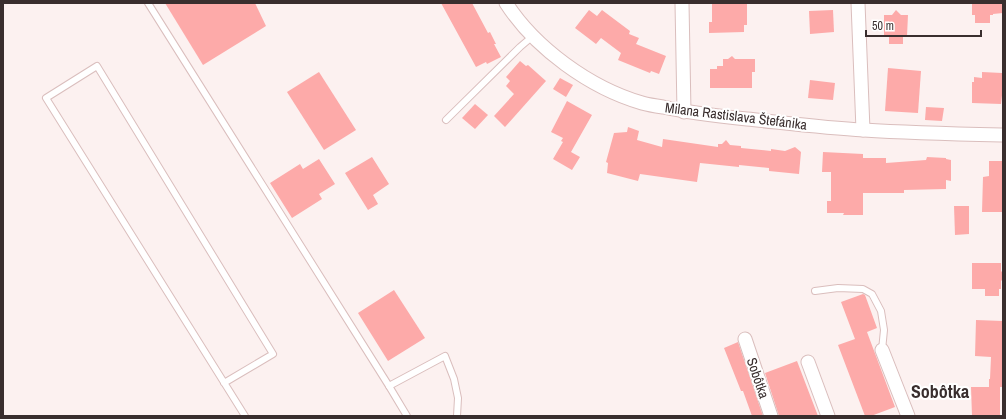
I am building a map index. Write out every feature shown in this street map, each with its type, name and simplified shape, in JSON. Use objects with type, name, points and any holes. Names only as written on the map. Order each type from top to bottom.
[{"type":"street","name":"Milana Rastislava Štefánika","points":[[506,3],[532,36],[559,60],[586,78],[610,91],[642,103],[684,112],[780,123],[863,130],[1003,135]]},
{"type":"street","points":[[682,3],[684,112]]},
{"type":"street","points":[[858,3],[863,130]]},
{"type":"street","name":"Sobôtka","points":[[745,339],[771,416]]},
{"type":"street","points":[[882,350],[908,416]]},
{"type":"street","points":[[808,362],[828,416]]},
{"type":"lane","points":[[148,3],[407,416]]},
{"type":"lane","points":[[446,120],[532,36]]},
{"type":"lane","points":[[224,383],[273,354],[97,66],[46,98],[224,383],[245,416]]},
{"type":"lane","points":[[815,291],[838,288],[863,289],[872,294],[881,312],[884,330],[882,350]]},
{"type":"lane","points":[[389,386],[445,356],[454,379],[458,398],[457,416]]},
{"type":"building","points":[[165,3],[255,3],[266,26],[203,65]]},
{"type":"building","points":[[441,3],[472,3],[488,33],[490,32],[501,57],[487,64],[486,62],[476,67]]},
{"type":"building","points":[[712,3],[747,3],[747,25],[744,25],[744,32],[709,33],[709,22],[712,22]]},
{"type":"building","points":[[972,3],[1003,3],[1003,13],[990,15],[990,23],[975,23],[975,15],[972,15]]},
{"type":"building","points":[[589,10],[597,16],[602,10],[630,31],[629,34],[639,38],[636,44],[666,56],[659,74],[651,71],[650,73],[618,60],[621,53],[601,38],[596,44],[575,28]]},
{"type":"building","points":[[833,10],[834,32],[810,34],[809,11]]},
{"type":"building","points":[[896,10],[901,15],[908,15],[907,36],[903,36],[903,44],[889,44],[889,36],[884,35],[884,15],[892,15]]},
{"type":"building","points":[[732,56],[735,59],[755,59],[755,72],[752,72],[752,88],[710,88],[710,69],[717,69],[717,66],[723,66],[723,59],[728,59]]},
{"type":"building","points":[[520,61],[526,66],[528,65],[546,81],[505,127],[494,116],[514,94],[506,86],[510,81],[506,77]]},
{"type":"building","points":[[888,68],[921,71],[918,113],[885,111]]},
{"type":"building","points":[[319,72],[356,130],[324,150],[287,92]]},
{"type":"building","points":[[982,72],[1002,73],[1003,87],[1001,104],[972,103],[972,82],[974,82],[974,77],[982,78]]},
{"type":"building","points":[[560,78],[573,85],[566,97],[553,89]]},
{"type":"building","points":[[810,80],[835,83],[833,100],[808,98]]},
{"type":"building","points":[[567,101],[592,115],[571,152],[580,157],[572,170],[553,159],[563,142],[561,141],[563,138],[551,132]]},
{"type":"building","points":[[475,104],[488,115],[475,129],[462,118]]},
{"type":"building","points":[[926,107],[944,108],[942,121],[925,120]]},
{"type":"building","points":[[628,127],[639,131],[637,140],[662,147],[663,139],[718,147],[718,144],[722,144],[726,140],[730,145],[741,146],[741,148],[771,151],[771,149],[785,151],[795,147],[801,152],[799,174],[769,171],[769,168],[700,163],[697,182],[640,174],[638,181],[607,173],[608,163],[606,162],[614,133],[627,132]]},
{"type":"building","points":[[823,152],[863,154],[863,158],[886,158],[886,163],[926,160],[927,157],[946,158],[951,160],[951,181],[946,180],[946,189],[904,190],[904,193],[863,193],[863,215],[827,213],[827,201],[831,201],[831,172],[822,172]]},
{"type":"building","points":[[372,157],[389,184],[373,195],[378,204],[368,210],[345,173]]},
{"type":"building","points":[[319,159],[335,184],[319,194],[322,199],[292,218],[270,183],[300,164],[303,169]]},
{"type":"building","points":[[989,161],[1003,161],[1003,212],[982,212],[983,177],[989,176]]},
{"type":"building","points":[[954,206],[969,206],[969,234],[955,235]]},
{"type":"building","points":[[972,263],[1001,263],[1003,279],[1001,281],[1001,289],[999,289],[999,296],[985,296],[985,289],[972,289]]},
{"type":"building","points":[[394,290],[425,338],[388,361],[358,313]]},
{"type":"building","points":[[863,294],[865,295],[877,328],[867,332],[895,407],[871,416],[865,416],[838,345],[855,339],[841,302]]},
{"type":"building","points":[[976,320],[1003,321],[1003,387],[1000,387],[1000,416],[972,416],[971,387],[989,387],[991,357],[975,356]]},
{"type":"building","points":[[738,342],[763,416],[752,416],[724,348]]},
{"type":"building","points":[[797,361],[818,416],[779,416],[765,373]]},
{"type":"district","name":"Sobôtka","points":[[940,392]]}]
